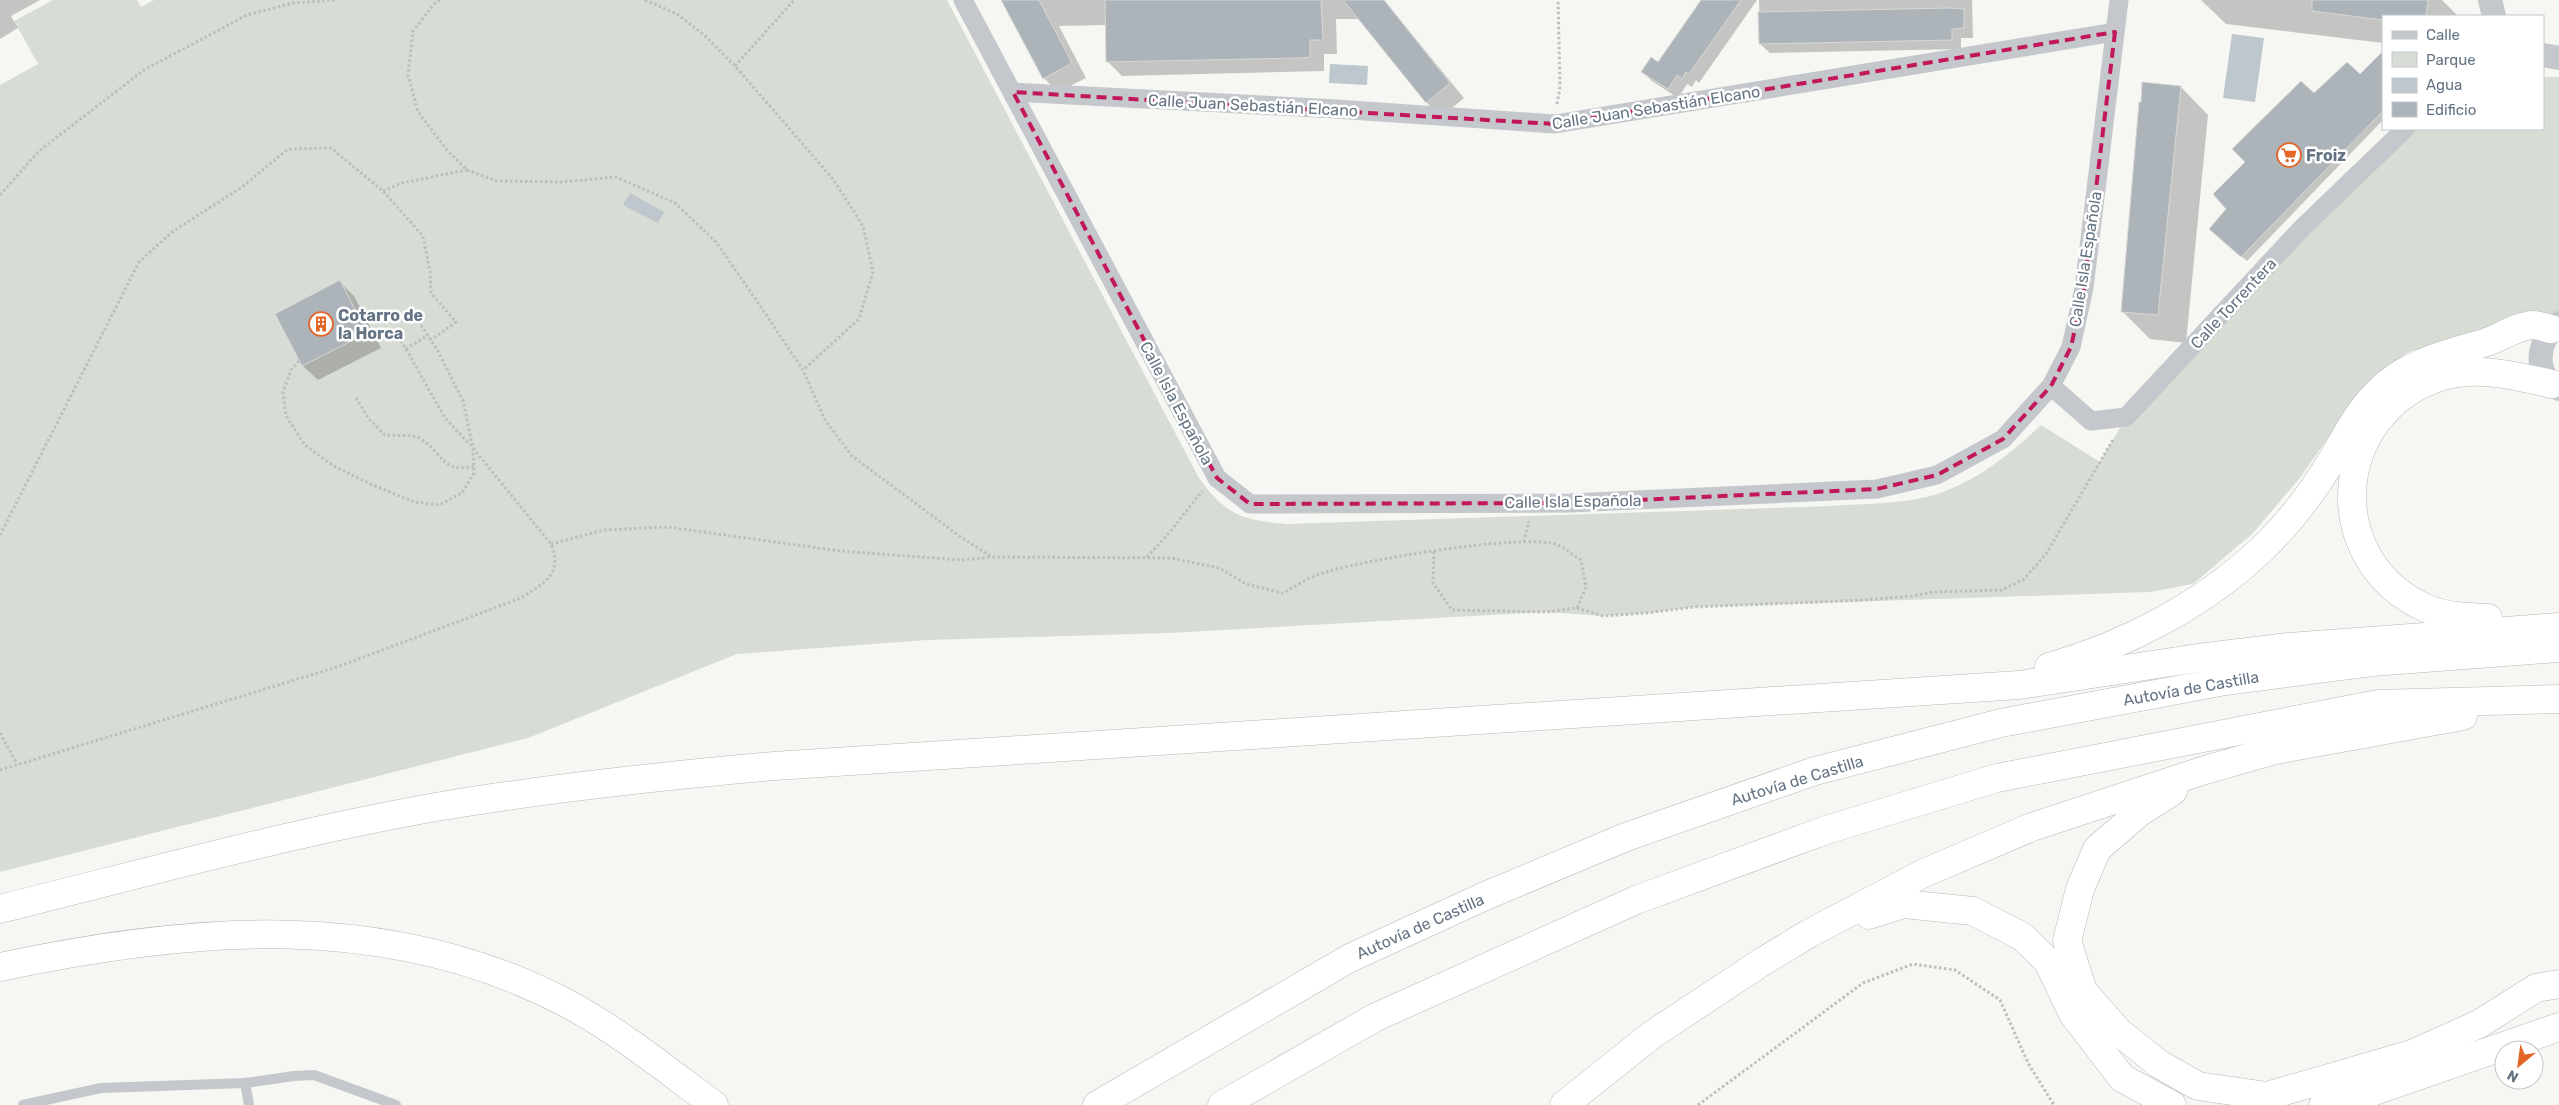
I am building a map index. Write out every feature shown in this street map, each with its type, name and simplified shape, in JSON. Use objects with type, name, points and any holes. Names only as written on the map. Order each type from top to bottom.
[{"type":"highway","points":[[1904,692],[2048,667],[2109,646],[2162,620],[2212,589],[2262,549],[2310,493],[2363,408],[2377,392],[2396,377],[2437,356],[2487,342],[2532,325],[2555,326]]},
{"type":"highway","points":[[2557,388],[2495,372],[2441,377],[2418,387],[2399,400],[2383,415],[2360,448],[2353,469],[2352,491],[2357,536],[2367,556],[2380,575],[2410,600],[2444,615],[2559,620]]},
{"type":"highway","points":[[0,910],[235,850],[322,830],[436,807],[610,782],[774,766],[2019,685],[2198,658],[2289,648],[2559,627]]},
{"type":"highway","name":"Autovía de Castilla","points":[[1097,1105],[1350,958],[1486,896],[1626,837],[1816,772],[2001,723],[2225,681],[2372,662],[2559,648]]},
{"type":"highway","points":[[1564,1105],[1653,1034],[1808,934],[1924,873],[2032,827],[2205,770],[2276,750],[2553,699]]},
{"type":"highway","points":[[1222,1105],[1374,1018],[1636,900],[1836,827],[1996,778],[2378,704],[2553,699]]},
{"type":"highway","points":[[2205,770],[2140,812],[2096,849],[2080,889],[2067,941],[2083,991],[2120,1032],[2159,1064],[2198,1086],[2268,1096],[2412,1054],[2479,1024],[2548,986],[2559,964]]},
{"type":"highway","points":[[1808,934],[1904,904],[1973,911],[2022,937],[2048,962],[2072,1014],[2122,1078],[2172,1105]]},
{"type":"highway","points":[[0,967],[140,942],[224,934],[324,936],[395,945],[467,961],[497,972],[571,1006],[638,1048],[714,1105]]},
{"type":"highway","points":[[2519,1040],[2559,1027]]},
{"type":"highway","points":[[2544,1046],[2559,1046]]},
{"type":"highway","points":[[2323,1105],[2357,1097],[2494,1048]]},
{"type":"street","name":"Calle Isla Española","points":[[963,0],[1217,478],[1250,504],[1570,503],[1877,489],[1937,475],[2003,439],[2051,386],[2070,347],[2084,288],[2119,0]]},
{"type":"street","points":[[2490,0],[2494,15]]},
{"type":"street","name":"Calle Juan Sebastián Elcano","points":[[1012,92],[1336,109],[1555,124],[2115,32]]},
{"type":"street","points":[[2544,55],[2559,59]]},
{"type":"street","name":"Calle Torrentera","points":[[2126,417],[2302,228],[2404,130]]},
{"type":"street","points":[[2555,326],[2543,343],[2540,360],[2543,374],[2557,388]]},
{"type":"street","points":[[2051,386],[2090,421],[2126,417]]},
{"type":"lane","points":[[23,1105],[101,1088],[245,1083],[314,1075],[396,1105]]},
{"type":"lane","points":[[245,1083],[248,1105]]},
{"type":"path","points":[[0,195],[39,151],[144,70],[247,15],[293,3],[336,0]]},
{"type":"path","points":[[440,0],[434,4],[413,31],[408,74],[418,112],[447,150],[467,170],[497,181],[563,182],[616,177],[676,202],[716,242],[803,370],[825,420],[852,456],[962,538],[992,557]]},
{"type":"path","points":[[645,0],[677,14],[704,35],[735,66],[833,179],[864,226],[874,272],[859,319],[803,370]]},
{"type":"path","points":[[735,66],[794,0]]},
{"type":"path","points":[[1555,124],[1560,87],[1558,0]]},
{"type":"path","points":[[0,535],[139,262],[172,232],[242,187],[288,149],[331,148],[383,191],[423,236],[430,270],[431,293],[456,322],[431,340]]},
{"type":"path","points":[[383,191],[402,183],[467,170]]},
{"type":"path","points":[[299,361],[291,370],[283,392],[286,416],[305,445],[332,465],[368,483],[414,502],[439,505],[462,493],[474,473],[473,448],[463,401],[431,340],[419,322]]},
{"type":"path","points":[[0,770],[337,667],[457,624],[521,598],[546,581],[555,569],[556,556],[551,544],[473,448],[445,418],[402,342],[379,332],[368,333]]},
{"type":"path","points":[[406,349],[428,335]]},
{"type":"path","points":[[356,398],[369,418],[385,435],[419,438],[448,464],[458,469],[474,467]]},
{"type":"path","points":[[1434,551],[1433,583],[1452,610],[1546,612],[1577,608],[1603,616],[1646,614],[1694,607],[1865,600],[1934,592],[2002,590],[2024,578],[2046,554],[2126,417]]},
{"type":"path","points":[[1146,557],[1170,532],[1194,499],[1217,478]]},
{"type":"path","points":[[551,544],[604,530],[667,527],[840,551],[961,560],[992,557],[1171,558],[1219,568],[1246,584],[1283,594],[1320,574],[1375,559],[1434,551],[1530,542],[1557,544],[1580,560],[1586,587],[1577,608]]},
{"type":"path","points":[[0,733],[17,764]]},
{"type":"path","points":[[1698,1105],[1863,983],[1913,964],[1955,970],[2000,1000],[2028,1062],[2054,1105]]},
{"type":"highlighted area","points":[[2115,32],[2084,288],[2071,347],[2051,386],[2003,439],[1937,475],[1877,489],[1570,503],[1250,504],[1217,478],[1013,92],[1555,124]]},
{"type":"green space","points":[[53,0],[137,0],[141,7],[154,0],[947,0],[1199,478],[1218,501],[1237,514],[1247,518],[1287,524],[1831,506],[1911,500],[1948,490],[1982,473],[2013,450],[2041,425],[2100,462],[2126,417],[2404,130],[2544,130],[2544,77],[2559,77],[2559,323],[2459,339],[2408,352],[2366,384],[2299,479],[2252,534],[2193,584],[2150,592],[1694,607],[1603,616],[1546,612],[1169,633],[927,640],[737,654],[528,738],[0,872],[0,85],[38,64],[14,21]]},
{"type":"water","points":[[2232,34],[2264,38],[2255,102],[2223,98]]},
{"type":"water","points":[[1330,64],[1368,66],[1367,85],[1329,83]]},
{"type":"water","points":[[630,193],[664,212],[658,223],[623,205]]},
{"type":"building","points":[[1001,0],[1039,0],[1072,63],[1043,79]]},
{"type":"building","points":[[1105,0],[1321,0],[1323,40],[1310,40],[1310,57],[1301,58],[1106,62]]},
{"type":"building","points":[[1343,0],[1384,0],[1450,83],[1426,103]]},
{"type":"building","points":[[1701,0],[1741,0],[1689,74],[1686,72],[1682,79],[1677,75],[1668,89],[1641,72],[1651,57],[1658,62]]},
{"type":"building","points":[[2312,0],[2428,0],[2426,15],[2382,15],[2382,20],[2312,11]]},
{"type":"building","points":[[1964,9],[1964,28],[1952,29],[1952,40],[1759,44],[1758,12]]},
{"type":"building","name":"Froiz","points":[[2382,52],[2382,112],[2241,257],[2209,229],[2226,209],[2213,194],[2245,162],[2232,149],[2301,81],[2314,93],[2347,62],[2360,74]]},
{"type":"building","points":[[2142,82],[2181,86],[2158,315],[2121,312]]},
{"type":"building","name":"Cotarro de la Horca","points":[[340,280],[367,333],[302,366],[275,314]]},
{"type":"place","name":"Froiz","points":[[2289,155]]},
{"type":"place","name":"Cotarro de la Horca","points":[[321,324]]}]
